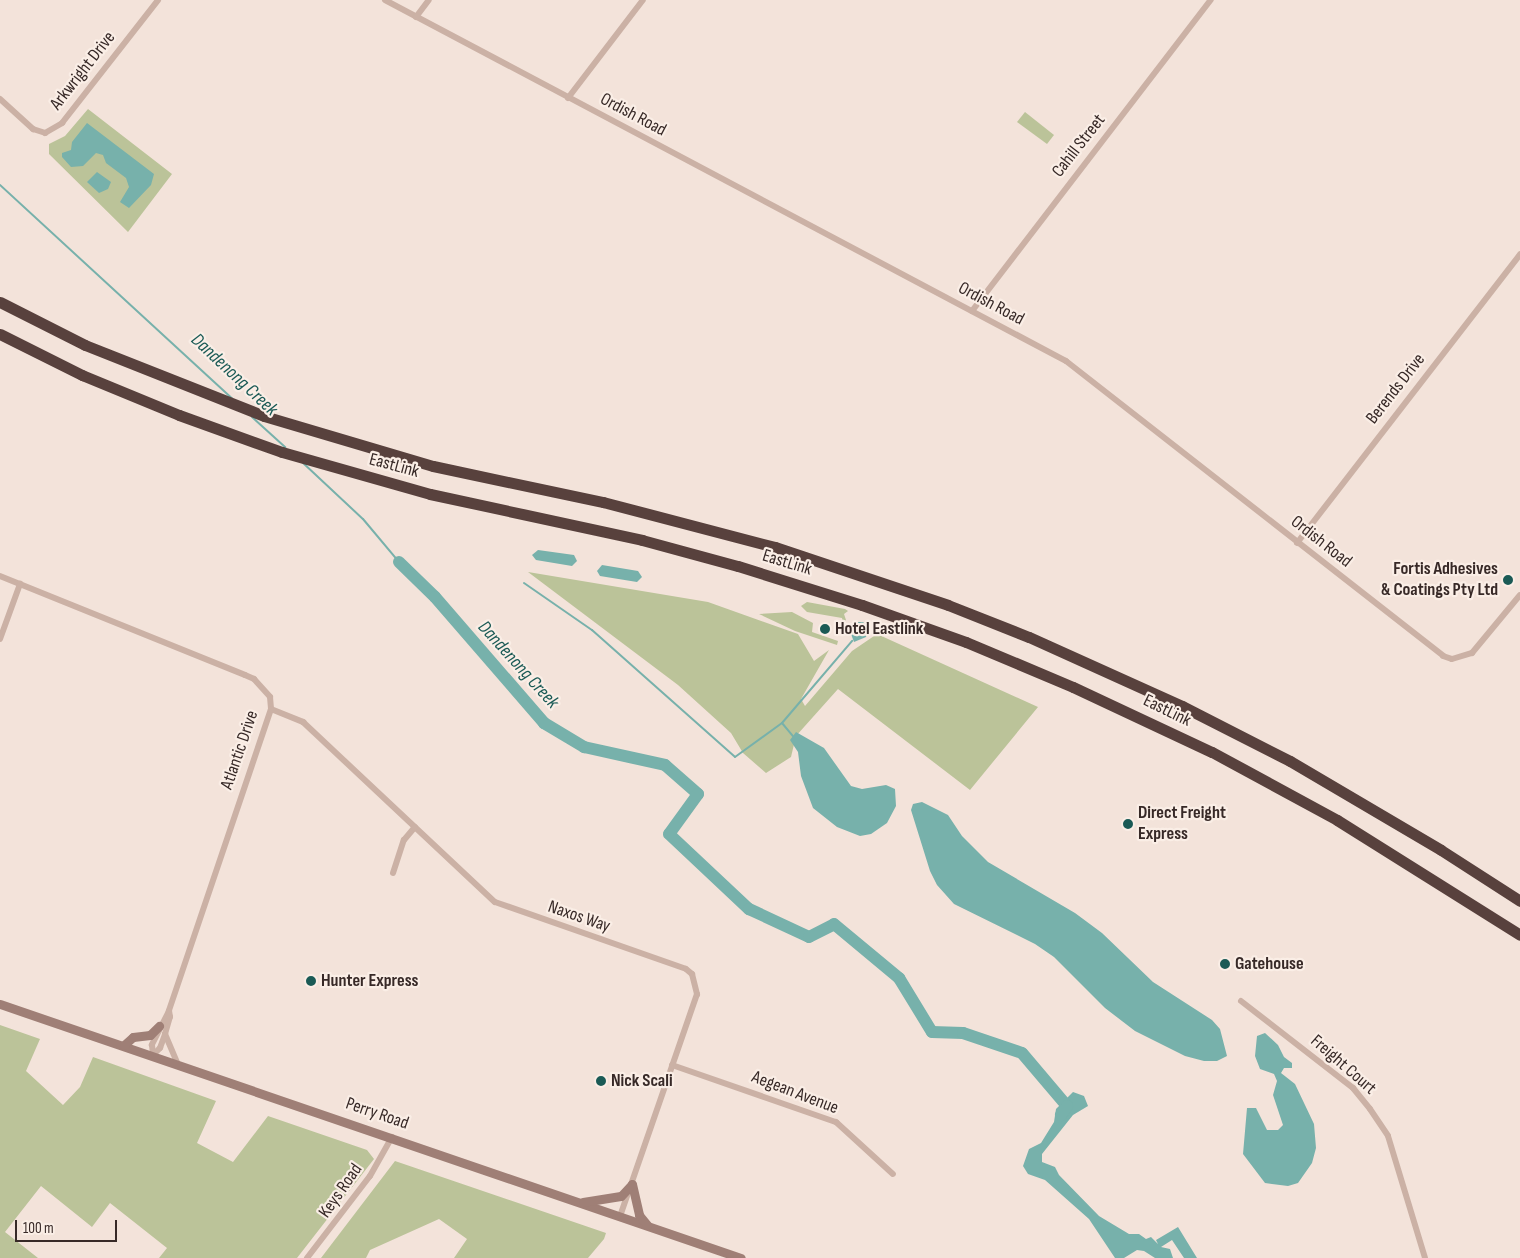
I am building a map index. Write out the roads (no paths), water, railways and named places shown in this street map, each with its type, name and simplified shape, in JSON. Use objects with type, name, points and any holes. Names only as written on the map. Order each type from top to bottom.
[{"type":"highway","name":"EastLink","points":[[0,302],[85,345],[195,391],[264,416],[391,454],[603,502],[775,547],[948,605],[1029,637],[1182,706],[1290,761],[1441,850],[1520,901]]},
{"type":"highway","name":"EastLink","points":[[0,334],[82,375],[233,435],[337,469],[430,494],[642,540],[738,566],[862,605],[1023,665],[1126,710],[1280,788],[1466,898],[1520,935]]},
{"type":"main road","name":"Perry Road","points":[[0,1004],[393,1136],[741,1258]]},
{"type":"main road","points":[[124,1045],[133,1037],[150,1035],[159,1026]]},
{"type":"main road","points":[[581,1202],[621,1196],[632,1184]]},
{"type":"main road","points":[[632,1184],[639,1215],[648,1225]]},
{"type":"street","name":"Arkwright Drive","points":[[0,99],[33,129],[45,133],[62,123],[158,0]]},
{"type":"street","name":"Ordish Road","points":[[385,0],[1066,361],[1443,656],[1452,659],[1472,653],[1520,595]]},
{"type":"street","points":[[416,16],[429,0]]},
{"type":"street","points":[[568,98],[644,0]]},
{"type":"street","name":"Cahill Street","points":[[972,311],[1211,0]]},
{"type":"street","name":"Berends Drive","points":[[1297,543],[1520,254]]},
{"type":"street","name":"Atlantic Drive","points":[[0,576],[254,679],[268,694],[271,709],[169,1011],[165,1034],[160,1048],[153,1055]]},
{"type":"street","points":[[0,639],[20,584]]},
{"type":"street","name":"Naxos Way","points":[[271,709],[303,722],[483,893],[501,905],[686,969],[692,974],[697,994],[620,1216]]},
{"type":"street","points":[[393,873],[404,840],[415,827]]},
{"type":"street","name":"Freight Court","points":[[1240,1001],[1353,1088],[1370,1108],[1388,1136],[1425,1258]]},
{"type":"street","name":"Atlantic Drive","points":[[153,1055],[152,1045],[159,1026],[169,1011]]},
{"type":"street","points":[[165,1034],[178,1064]]},
{"type":"street","name":"Aegean Avenue","points":[[672,1065],[836,1122],[893,1174]]},
{"type":"street","name":"Keys Road","points":[[307,1258],[360,1190],[393,1136]]},
{"type":"water","points":[[87,123],[154,174],[151,185],[129,208],[120,202],[129,187],[126,178],[106,163],[103,155],[96,153],[83,166],[71,167],[62,157],[62,153],[71,150],[72,142]]},
{"type":"water","points":[[97,172],[111,182],[108,189],[99,193],[87,182]]},
{"type":"water","points":[[538,550],[574,555],[577,561],[572,566],[536,560],[532,555]]},
{"type":"water","points":[[602,565],[638,571],[642,577],[637,582],[600,576],[597,571]]},
{"type":"water","points":[[856,622],[863,622],[869,628],[866,637],[854,642],[851,634]]},
{"type":"water","points":[[796,732],[824,748],[851,786],[862,789],[886,785],[895,789],[896,806],[887,823],[871,834],[860,836],[837,827],[813,808],[801,776],[798,752],[790,740]]},
{"type":"water","points":[[922,802],[948,815],[962,836],[988,862],[1075,913],[1102,933],[1153,982],[1212,1020],[1220,1029],[1227,1056],[1217,1061],[1204,1061],[1185,1056],[1135,1031],[1105,1008],[1054,957],[1035,944],[954,904],[937,885],[930,871],[911,810],[913,804]]},
{"type":"water","points":[[1265,1033],[1278,1045],[1284,1057],[1292,1063],[1292,1068],[1284,1068],[1281,1073],[1295,1084],[1314,1124],[1316,1148],[1312,1163],[1298,1183],[1288,1186],[1265,1183],[1243,1154],[1247,1108],[1256,1108],[1267,1130],[1278,1130],[1283,1125],[1273,1095],[1277,1081],[1274,1074],[1260,1069],[1255,1056],[1257,1036]]},
{"type":"water","points":[[1073,1092],[1084,1096],[1088,1106],[1073,1115],[1042,1154],[1042,1162],[1055,1167],[1059,1175],[1099,1216],[1129,1234],[1139,1234],[1146,1239],[1151,1237],[1158,1244],[1156,1240],[1178,1227],[1197,1258],[1184,1258],[1172,1240],[1161,1247],[1170,1249],[1173,1258],[1155,1258],[1144,1251],[1137,1250],[1124,1258],[1115,1258],[1089,1219],[1045,1180],[1028,1174],[1023,1166],[1029,1149],[1041,1143],[1054,1122],[1056,1109]]},
{"type":"waterway","name":"Dandenong Creek","points":[[0,185],[232,398]]},
{"type":"waterway","name":"Dandenong Creek","points":[[252,417],[285,447]]},
{"type":"waterway","name":"Dandenong Creek","points":[[302,462],[363,519],[399,562]]},
{"type":"waterway","name":"Dandenong Creek","points":[[399,562],[435,597],[544,723],[584,747],[665,765],[698,794],[669,834],[749,909],[809,937],[834,924],[899,978],[932,1032],[963,1033],[1022,1053],[1067,1106],[1061,1115]]},
{"type":"waterway","points":[[524,583],[592,630],[735,757],[782,723],[852,641]]},
{"type":"waterway","points":[[782,723],[793,736]]},
{"type":"place","name":"Fortis Adhesives & Coatings Pty Ltd","points":[[1508,580]]},
{"type":"place","name":"Hotel Eastlink","points":[[825,629]]},
{"type":"place","name":"Direct Freight Express","points":[[1128,824]]},
{"type":"place","name":"Gatehouse","points":[[1225,964]]},
{"type":"place","name":"Hunter Express","points":[[311,981]]},
{"type":"place","name":"Nick Scali","points":[[601,1081]]}]
